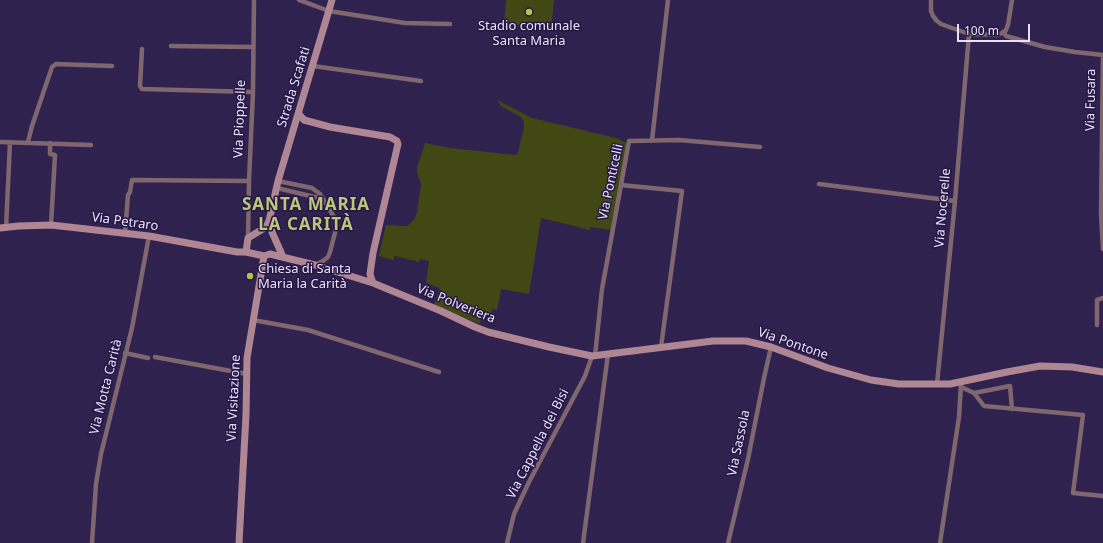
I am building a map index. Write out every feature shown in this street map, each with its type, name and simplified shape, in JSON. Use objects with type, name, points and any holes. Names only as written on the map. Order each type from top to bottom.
[{"type":"street","name":"Via Pioppelle","points":[[248,238],[253,92],[254,0]]},
{"type":"street","points":[[299,0],[329,11],[405,22],[450,24]]},
{"type":"street","name":"Strada Scafati","points":[[278,184],[332,0]]},
{"type":"street","points":[[652,140],[668,0]]},
{"type":"street","points":[[931,0],[931,11],[933,16],[941,24],[970,34],[997,35],[1003,32],[1008,25],[1012,0]]},
{"type":"street","name":"Via Fusara","points":[[1003,32],[1006,36],[1045,48],[1102,55],[1100,214],[1103,249]]},
{"type":"street","name":"Via Nocerelle","points":[[937,384],[970,34]]},
{"type":"street","points":[[171,46],[253,47]]},
{"type":"street","points":[[142,49],[140,86],[142,89],[253,92]]},
{"type":"street","points":[[28,142],[52,67],[56,64],[112,66]]},
{"type":"street","points":[[313,66],[421,81]]},
{"type":"street","points":[[299,114],[304,120],[311,122],[330,127],[390,137],[397,141],[398,144],[373,253],[370,274],[373,283]]},
{"type":"street","name":"Via Ponticelli","points":[[594,356],[602,289],[629,141],[679,140],[760,147]]},
{"type":"street","points":[[0,142],[91,145]]},
{"type":"street","points":[[3,228],[10,142]]},
{"type":"street","points":[[50,143],[50,154],[55,155],[52,225]]},
{"type":"street","points":[[125,233],[128,195],[132,180],[249,181]]},
{"type":"street","points":[[246,252],[248,238],[266,227],[269,221],[278,184],[312,188],[323,198],[337,224],[328,257],[314,265],[283,258],[269,221]]},
{"type":"street","points":[[820,184],[955,201]]},
{"type":"street","points":[[621,185],[682,191],[661,348]]},
{"type":"street","name":"Via Petraro","points":[[3,228],[52,225],[149,236],[237,252],[246,252],[264,256],[270,254],[283,258]]},
{"type":"street","name":"Via Motta Carità","points":[[92,543],[96,484],[101,454],[126,353],[149,236]]},
{"type":"street","name":"Via Visitazione","points":[[239,543],[246,409],[247,358],[264,256]]},
{"type":"street","name":"Via Polveriera","points":[[314,265],[373,283],[482,329],[549,347],[594,356]]},
{"type":"street","points":[[362,280],[370,274]]},
{"type":"street","points":[[1097,325],[1097,300],[1103,298]]},
{"type":"street","points":[[253,320],[308,330],[439,372]]},
{"type":"street","name":"Via Pontone","points":[[594,356],[713,341],[746,341],[771,347],[828,368],[871,380],[899,384],[961,384],[1007,372],[1040,366],[1072,367],[1103,372]]},
{"type":"street","name":"Via Sassola","points":[[728,543],[748,459],[771,347]]},
{"type":"street","points":[[126,353],[148,358]]},
{"type":"street","points":[[583,543],[608,354]]},
{"type":"street","name":"Via Cappella dei Bisi","points":[[507,543],[514,514],[528,482],[585,376],[594,356]]},
{"type":"street","points":[[155,357],[247,374]]},
{"type":"street","points":[[961,384],[974,393],[984,406],[1083,415],[1073,493],[1103,496]]},
{"type":"street","points":[[940,543],[959,417],[961,384]]},
{"type":"street","points":[[974,393],[1010,386],[1012,409]]},
{"type":"green space","name":"Stadio comunale Santa Maria","points":[[506,0],[554,0],[551,28],[504,24]]},
{"type":"green space","points":[[497,100],[532,118],[616,138],[627,143],[612,230],[590,227],[590,230],[541,218],[529,294],[501,289],[497,310],[492,309],[491,315],[482,313],[480,324],[434,305],[440,288],[426,283],[429,261],[420,259],[419,262],[395,256],[393,260],[379,256],[386,225],[407,226],[414,220],[417,213],[421,184],[417,168],[425,143],[450,148],[515,155],[518,153],[524,122],[521,117],[501,106]]},
{"type":"place","name":"Stadio comunale Santa Maria","points":[[529,12]]},
{"type":"place","name":"Chiesa di Santa Maria la Carità","points":[[250,276]]},
{"type":"district","name":"SANTA MARIA LA CARITÀ","points":[[306,215]]}]
